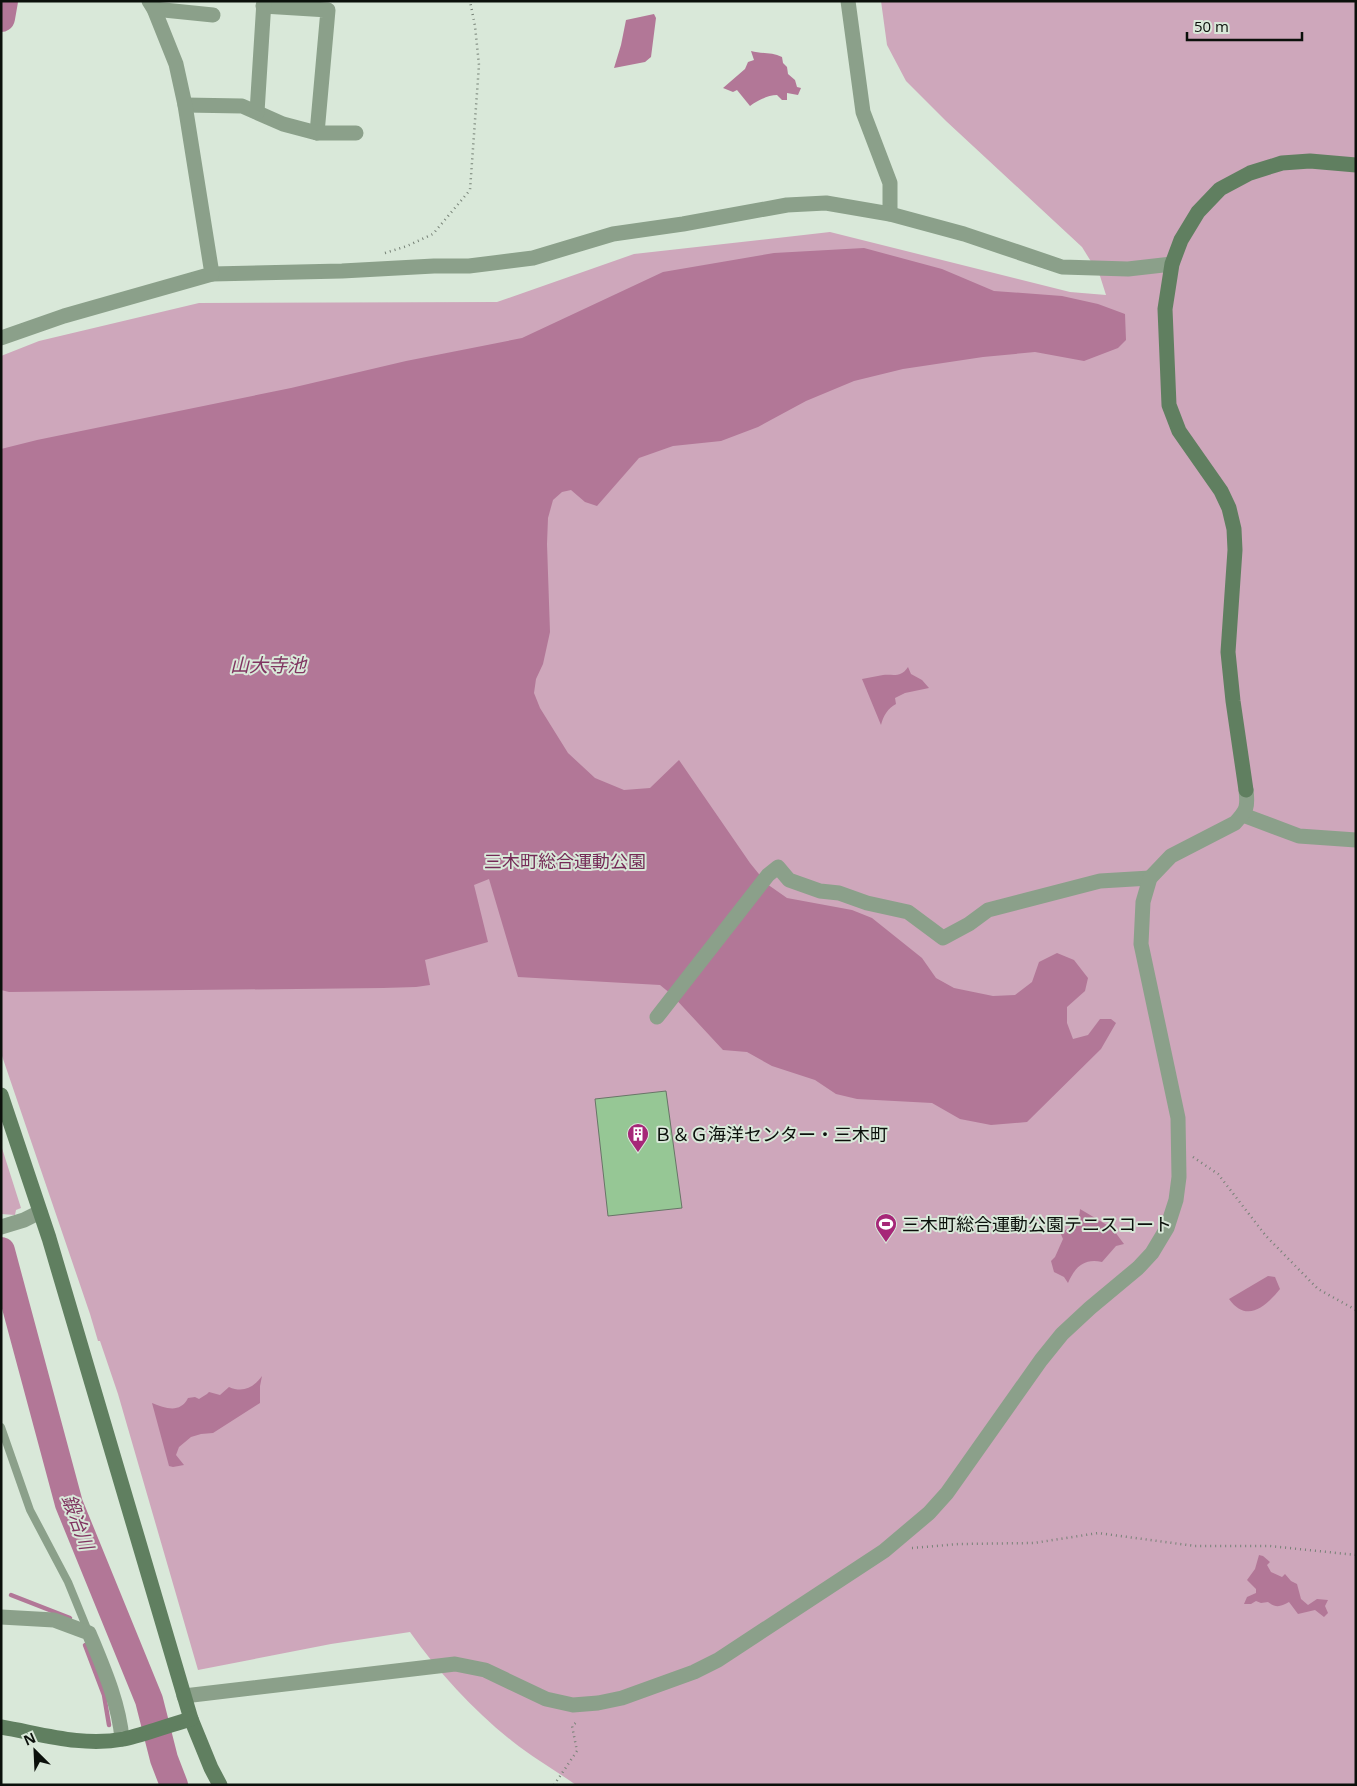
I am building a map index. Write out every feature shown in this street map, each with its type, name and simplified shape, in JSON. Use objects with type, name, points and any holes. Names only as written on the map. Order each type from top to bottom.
[{"type":"street","points":[[848,1],[863,112],[890,183],[890,214]]},
{"type":"street","points":[[257,112],[264,4],[328,10],[317,133]]},
{"type":"street","points":[[152,5],[176,64],[185,105],[212,274]]},
{"type":"street","points":[[152,5],[213,15]]},
{"type":"street","points":[[185,105],[242,106],[283,124],[317,133],[356,133]]},
{"type":"street","points":[[184,1696],[455,1664],[485,1670],[546,1700],[573,1705],[598,1703],[622,1698],[694,1672],[718,1660],[884,1551],[929,1513],[947,1493],[1041,1360],[1062,1334],[1138,1268],[1152,1253],[1167,1228],[1176,1200],[1180,1148],[1178,1118],[1141,944],[1143,902],[1150,878],[1171,856],[1235,823],[1243,815],[1248,805],[1228,652],[1235,550],[1234,529],[1229,508],[1221,491],[1179,431],[1169,405],[1165,309],[1172,264],[1181,240],[1198,212],[1220,189],[1250,173],[1282,163],[1310,161],[1356,165]]},
{"type":"street","points":[[1,338],[64,316],[212,274],[469,266],[534,258],[613,234],[683,224],[787,205],[826,203],[890,214],[964,234],[1062,267],[1128,269],[1172,264]]},
{"type":"street","points":[[1243,815],[1299,836],[1356,840]]},
{"type":"street","points":[[657,1017],[768,875],[778,867],[790,880],[820,891],[839,893],[867,903],[908,912],[943,938],[969,924],[988,910],[1100,881],[1150,878]]},
{"type":"street","points":[[1,1095],[40,1212],[191,1719],[220,1785]]},
{"type":"street","points":[[1,1227],[24,1220],[40,1212]]},
{"type":"street","points":[[1,1617],[54,1620],[89,1634],[112,1694],[121,1724],[129,1737]]},
{"type":"street","points":[[1,1727],[57,1738],[88,1741],[129,1737],[191,1719]]},
{"type":"lane","points":[[1,1427],[30,1510],[68,1582],[89,1634]]},
{"type":"path","points":[[379,254],[406,246],[433,234],[470,190],[479,65],[470,1]]},
{"type":"path","points":[[1180,1148],[1218,1174],[1266,1236],[1318,1289],[1356,1310]]},
{"type":"path","points":[[884,1551],[959,1544],[1034,1543],[1098,1533],[1195,1546],[1270,1546],[1356,1555]]},
{"type":"path","points":[[554,1785],[577,1751],[572,1726],[579,1720]]},
{"type":"green space","name":"三木町総合運動公園","points":[[881,1],[1356,1],[1356,1785],[576,1785],[520,1747],[484,1717],[445,1676],[410,1632],[331,1644],[198,1670],[118,1394],[100,1341],[98,1341],[1,1053],[1,356],[39,341],[199,303],[497,302],[634,254],[830,232],[1070,292],[1106,295],[1100,276],[1082,247],[946,121],[906,81],[887,45]]},
{"type":"green space","points":[[1,1145],[21,1208],[16,1210],[15,1215],[1,1214]]},
{"type":"water","points":[[654,14],[656,18],[651,57],[645,62],[614,68],[626,20]]},
{"type":"water","points":[[751,51],[782,57],[788,74],[795,80],[797,87],[801,88],[798,95],[787,93],[787,100],[782,100],[777,95],[770,96],[750,106],[737,90],[733,92],[723,88],[745,69],[748,62],[754,60]]},
{"type":"water","name":"山大寺池","points":[[864,248],[942,269],[994,291],[1062,296],[1098,304],[1125,314],[1126,340],[1118,348],[1084,361],[1035,352],[983,357],[903,369],[854,381],[806,401],[758,427],[721,441],[673,446],[639,458],[597,506],[585,502],[571,490],[562,492],[553,500],[548,518],[550,632],[543,664],[536,679],[534,693],[540,708],[568,753],[595,778],[624,790],[650,788],[679,760],[750,863],[767,884],[787,898],[852,910],[872,918],[922,958],[936,978],[954,988],[993,996],[1015,995],[1032,982],[1039,962],[1057,953],[1074,960],[1088,978],[1085,991],[1067,1007],[1067,1023],[1073,1039],[1088,1035],[1100,1019],[1111,1019],[1116,1023],[1101,1049],[1027,1122],[991,1125],[960,1119],[932,1103],[857,1099],[836,1094],[815,1080],[772,1066],[747,1052],[723,1050],[671,994],[660,985],[518,977],[489,879],[474,885],[488,942],[425,960],[430,985],[383,988],[9,992],[1,990],[1,449],[291,388],[406,361],[522,338],[663,272],[774,253]]},
{"type":"water","points":[[908,667],[911,674],[922,680],[929,688],[905,693],[895,698],[896,704],[886,713],[881,725],[862,679],[900,674]]},
{"type":"water","points":[[1080,1209],[1112,1228],[1124,1244],[1116,1246],[1102,1262],[1090,1261],[1081,1265],[1074,1272],[1068,1283],[1064,1277],[1054,1272],[1051,1261],[1055,1257],[1063,1239],[1060,1232],[1074,1224]]},
{"type":"water","points":[[1268,1276],[1275,1277],[1280,1289],[1269,1301],[1256,1310],[1243,1310],[1229,1299]]},
{"type":"water","points":[[262,1376],[260,1403],[213,1433],[191,1437],[179,1447],[176,1455],[184,1465],[169,1466],[152,1403],[167,1408],[177,1408],[185,1403],[188,1398],[195,1397],[199,1399],[209,1392],[220,1395],[229,1387],[239,1390],[247,1388],[255,1384]]},
{"type":"water","points":[[1259,1555],[1270,1562],[1267,1565],[1271,1572],[1282,1577],[1285,1574],[1291,1581],[1297,1584],[1301,1599],[1308,1605],[1317,1599],[1328,1600],[1325,1606],[1328,1613],[1324,1617],[1315,1610],[1298,1614],[1289,1602],[1278,1606],[1268,1602],[1261,1603],[1256,1601],[1251,1604],[1244,1604],[1247,1597],[1256,1593],[1256,1589],[1247,1580],[1255,1569]]},
{"type":"building","name":"Ｂ＆Ｇ海洋センター・三木町","points":[[666,1091],[682,1208],[608,1216],[595,1099]]},
{"type":"waterway","name":"鍛冶川","points":[[1,18],[4,1]]},
{"type":"waterway","name":"鍛冶川","points":[[1,1251],[69,1504],[149,1700],[164,1759],[174,1785]]},
{"type":"waterway","points":[[11,1595],[70,1618]]},
{"type":"waterway","points":[[85,1645],[104,1695],[109,1725]]},
{"type":"place","name":"Ｂ＆Ｇ海洋センター・三木町","points":[[638,1153]]},
{"type":"place","name":"三木町総合運動公園テニスコート","points":[[886,1243]]}]
